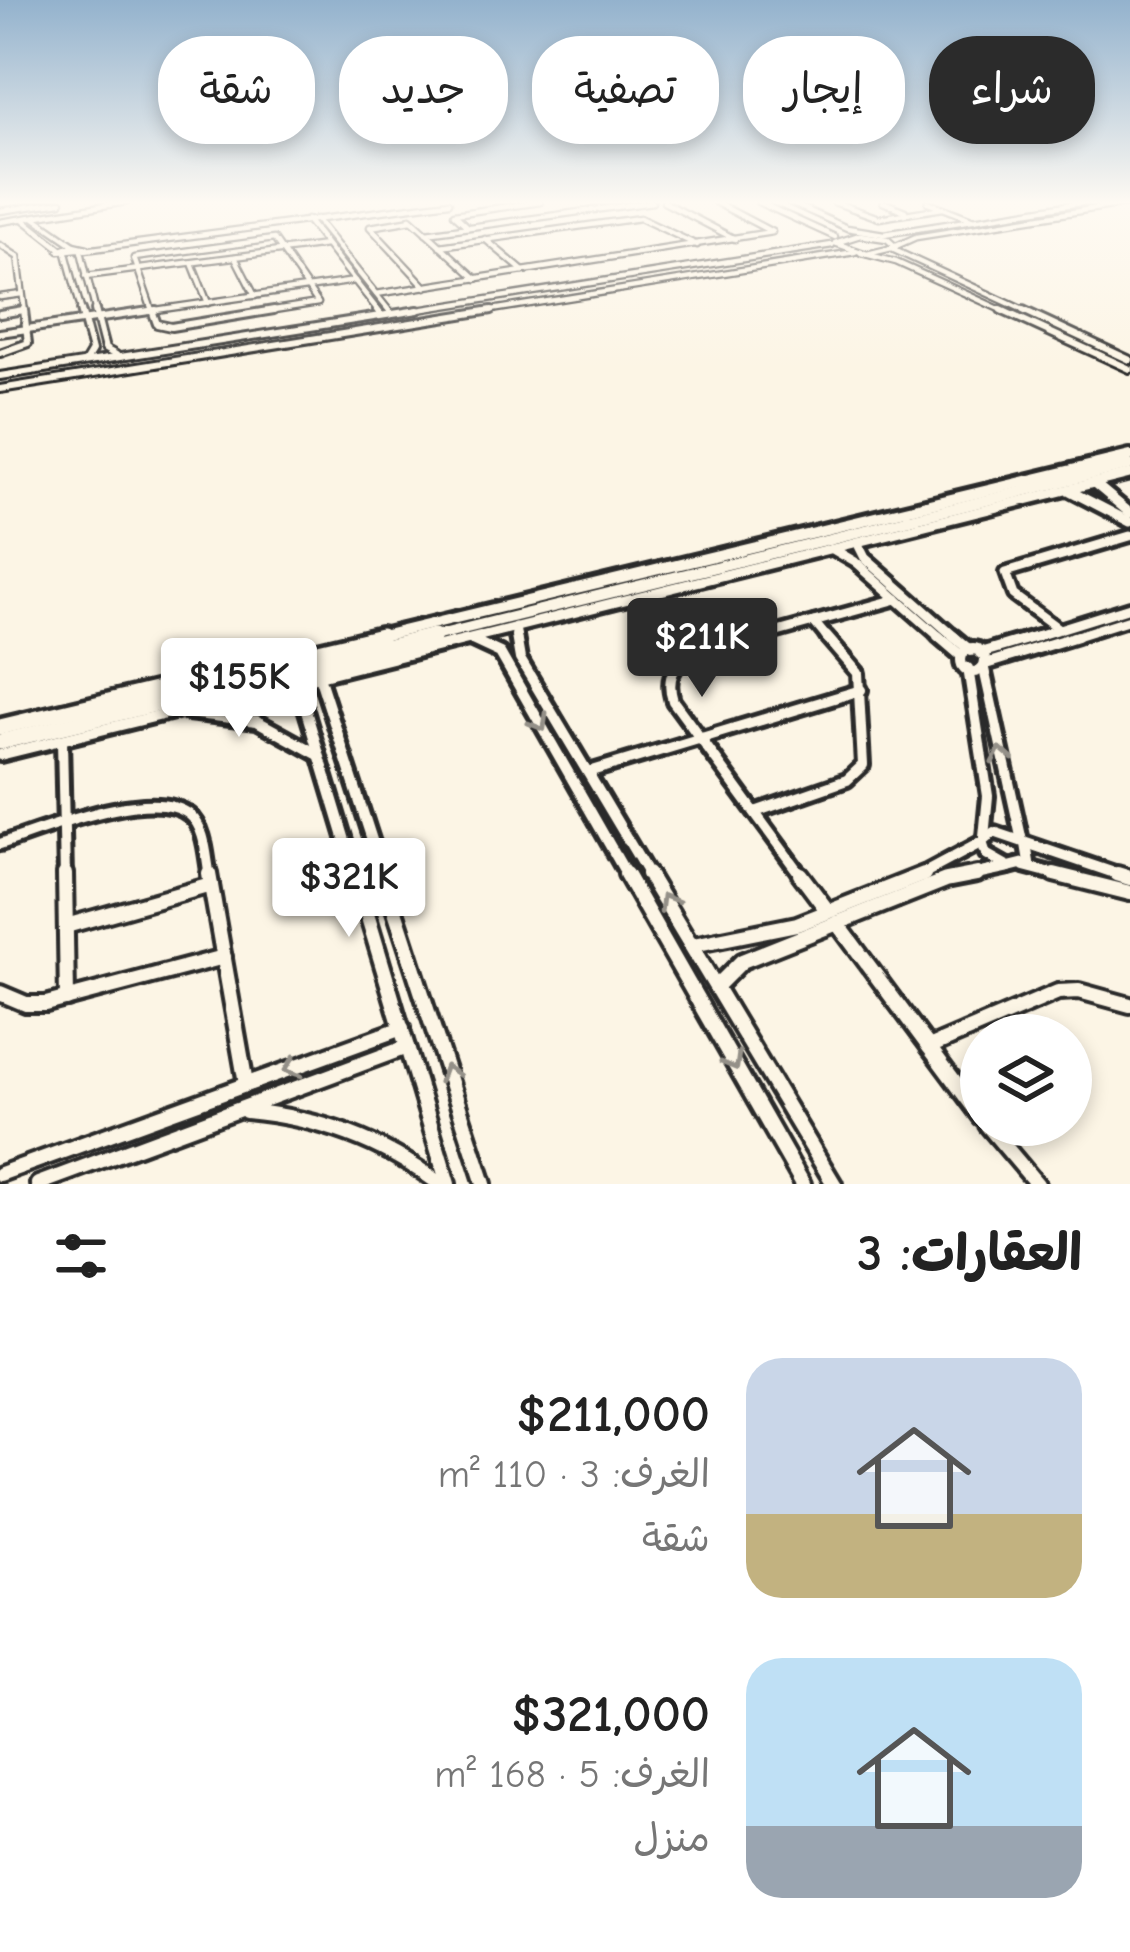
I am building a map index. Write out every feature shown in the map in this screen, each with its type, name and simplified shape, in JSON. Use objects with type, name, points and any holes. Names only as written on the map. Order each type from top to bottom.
[{"type":"main road","points":[[0,727],[1130,456]]},
{"type":"main road","points":[[0,742],[295,676],[1130,470]]},
{"type":"street","points":[[0,353],[27,346],[18,257]]},
{"type":"street","points":[[65,257],[92,351],[84,362]]},
{"type":"street","points":[[84,257],[105,349],[121,356]]},
{"type":"street","points":[[136,257],[136,270],[158,326],[171,327],[314,305],[320,300],[290,257]]},
{"type":"street","points":[[86,276],[233,257]]},
{"type":"street","points":[[235,257],[255,296]]},
{"type":"street","points":[[336,257],[381,315]]},
{"type":"street","points":[[344,257],[392,313]]},
{"type":"street","points":[[398,257],[426,287]]},
{"type":"street","points":[[453,257],[477,279]]},
{"type":"street","points":[[507,257],[524,272]]},
{"type":"street","points":[[376,294],[616,257]]},
{"type":"street","points":[[0,382],[84,362],[739,257]]},
{"type":"street","points":[[0,382],[743,257]]},
{"type":"street","points":[[0,382],[830,257]]},
{"type":"street","points":[[877,257],[1130,365]]},
{"type":"street","points":[[890,260],[903,258],[1130,365]]},
{"type":"street","points":[[591,261],[615,277]]},
{"type":"street","points":[[192,262],[208,303]]},
{"type":"street","points":[[0,333],[355,281]]},
{"type":"street","points":[[0,297],[22,294]]},
{"type":"street","points":[[0,314],[24,310]]},
{"type":"street","points":[[0,755],[165,715],[295,676],[319,676],[467,639],[492,628],[515,627],[1094,483],[1130,470]]},
{"type":"street","points":[[1094,483],[1106,502]]},
{"type":"street","points":[[1065,490],[1106,502],[1130,517]]},
{"type":"street","points":[[1059,629],[1013,595],[1005,574],[1130,536]]},
{"type":"street","points":[[857,542],[866,558],[970,653]]},
{"type":"street","points":[[717,986],[742,962],[946,880],[1016,867],[1030,856],[986,666],[831,548]]},
{"type":"street","points":[[826,910],[667,690],[670,669],[692,655],[897,599]]},
{"type":"street","points":[[970,653],[1130,608]]},
{"type":"street","points":[[968,668],[1130,619]]},
{"type":"street","points":[[754,812],[858,774],[863,765],[861,690],[848,656],[814,622]]},
{"type":"street","points":[[515,627],[520,658],[834,1184]]},
{"type":"street","points":[[467,639],[500,653],[802,1184]]},
{"type":"street","points":[[970,653],[968,668],[988,796],[986,854],[1016,867],[1130,892]]},
{"type":"street","points":[[295,676],[402,1028],[444,1184]]},
{"type":"street","points":[[319,676],[484,1184]]},
{"type":"street","points":[[589,772],[861,690]]},
{"type":"street","points":[[165,715],[253,719],[300,739],[318,754]]},
{"type":"street","points":[[309,720],[331,715]]},
{"type":"street","points":[[62,740],[68,999]]},
{"type":"street","points":[[0,844],[137,805],[174,804],[199,820],[246,1084]]},
{"type":"street","points":[[693,945],[734,945],[935,869],[1001,832],[1130,878]]},
{"type":"street","points":[[66,926],[211,885]]},
{"type":"street","points":[[838,923],[960,1089]]},
{"type":"street","points":[[0,992],[26,1004],[68,999],[224,957]]},
{"type":"street","points":[[929,1047],[1058,992],[1079,991],[1130,1005]]},
{"type":"street","points":[[0,1174],[402,1028]]},
{"type":"street","points":[[38,1184],[407,1047]]},
{"type":"street","points":[[240,1111],[298,1117],[352,1132],[444,1184]]},
{"type":"street","points":[[1005,1146],[1037,1184]]}]
